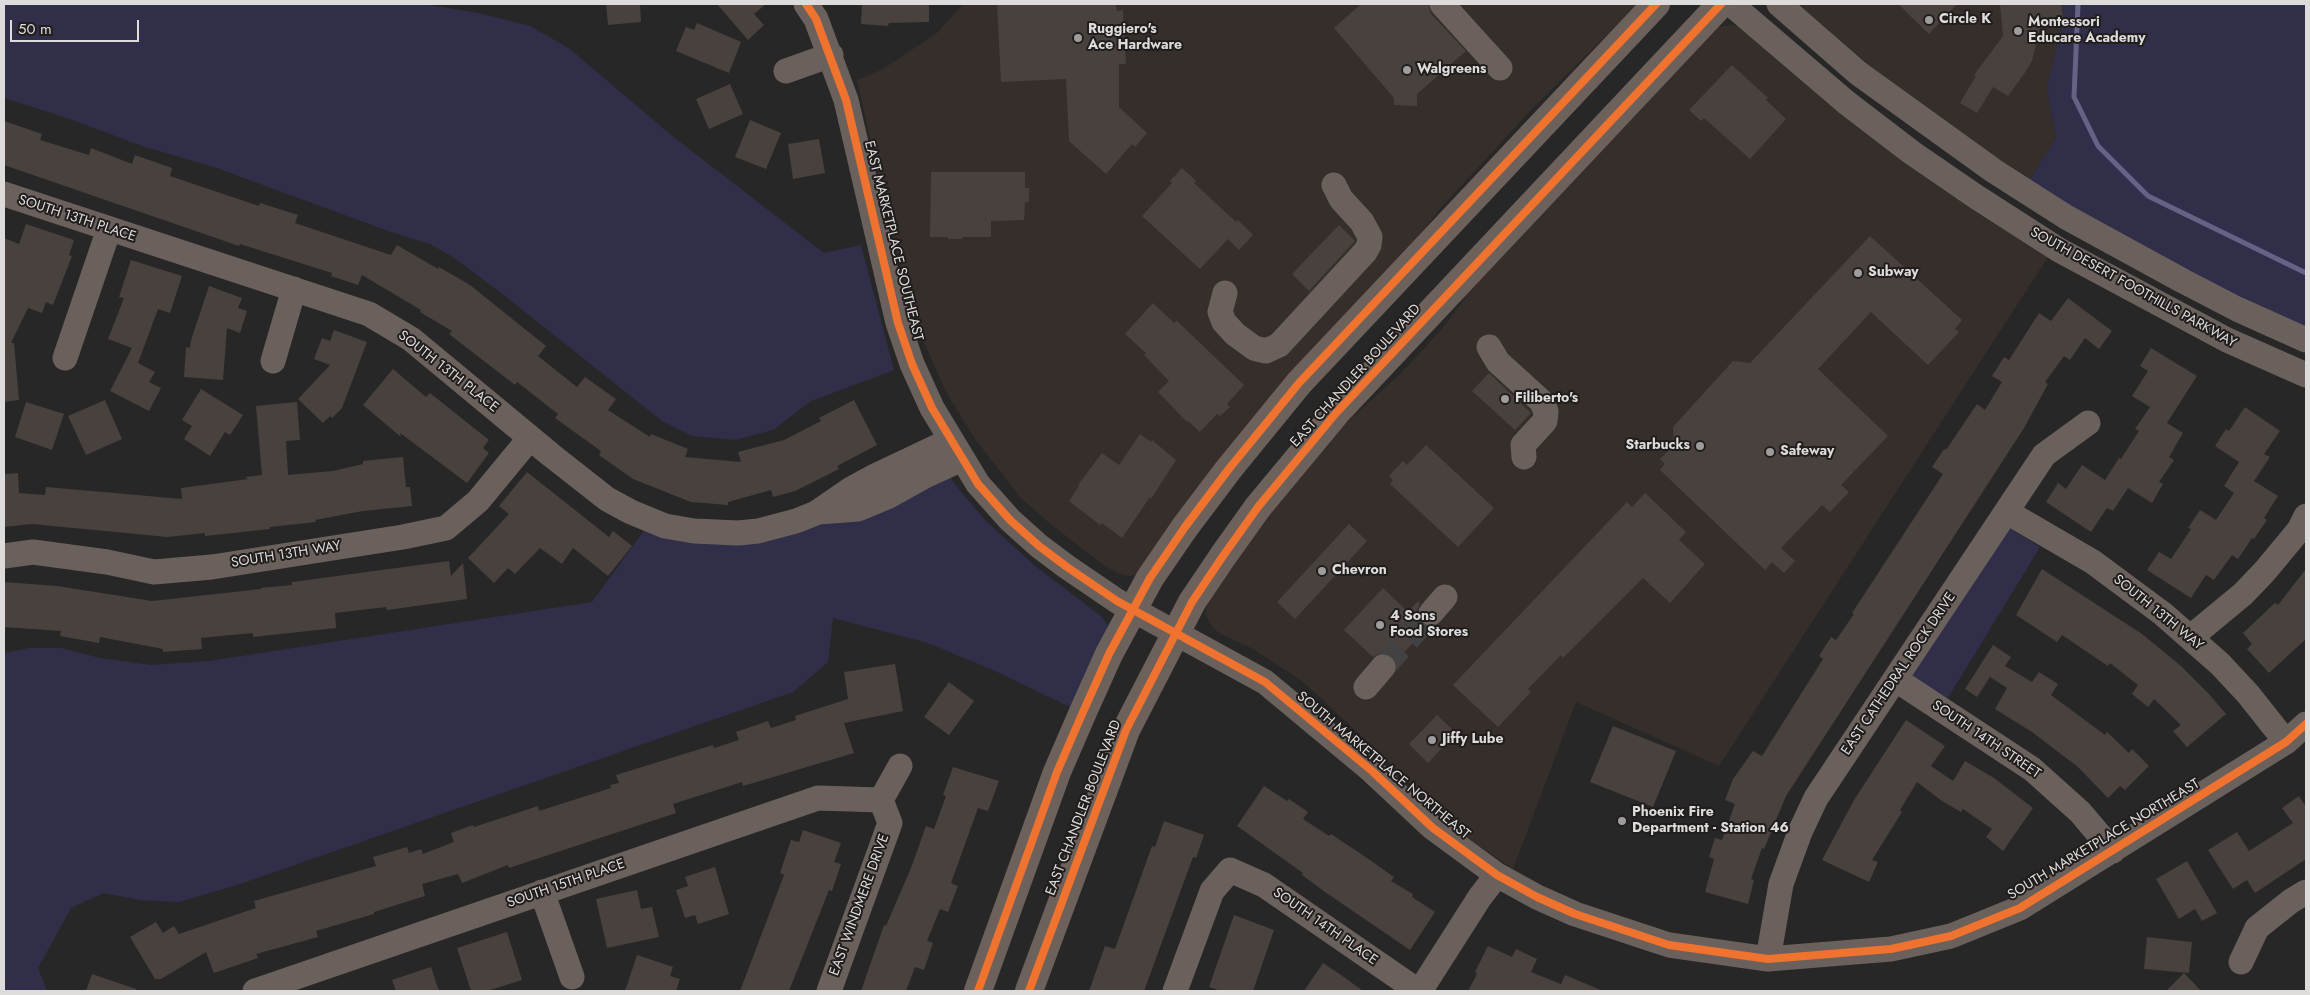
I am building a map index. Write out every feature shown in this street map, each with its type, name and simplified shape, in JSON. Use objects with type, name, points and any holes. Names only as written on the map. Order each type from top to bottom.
[{"type":"main road","points":[[978,991],[1057,772],[1109,654],[1150,578],[1185,527],[1228,470],[1299,383],[1656,4]]},
{"type":"main road","name":"EAST CHANDLER BOULEVARD","points":[[1029,991],[1126,730],[1192,602],[1258,506],[1336,413],[1721,4]]},
{"type":"street","name":"EAST MARKETPLACE SOUTHEAST","points":[[806,4],[816,19],[831,55],[846,100],[898,323],[912,364],[932,408],[956,450],[985,492],[1010,520],[1039,546],[1074,572],[1133,610]]},
{"type":"street","points":[[1442,4],[1500,68]]},
{"type":"street","name":"SOUTH DESERT FOOTHILLS PARKWAY","points":[[1731,4],[1847,103],[1975,196],[2059,250],[2227,340],[2306,375]]},
{"type":"street","points":[[1779,4],[1858,73],[2002,176],[2066,217],[2237,309],[2306,340]]},
{"type":"street","points":[[786,72],[831,55]]},
{"type":"street","points":[[1225,293],[1220,312],[1224,322],[1235,334],[1254,348],[1260,350],[1266,351],[1279,345],[1365,252],[1369,245],[1370,237],[1362,222],[1341,199],[1334,185]]},
{"type":"street","name":"SOUTH 13TH PLACE","points":[[4,194],[369,314],[411,339],[607,499],[631,512],[665,526],[680,530],[738,533],[758,531],[796,521],[816,513],[858,509],[956,450]]},
{"type":"street","points":[[65,358],[109,229]]},
{"type":"street","points":[[273,361],[294,289]]},
{"type":"street","points":[[1489,347],[1498,362],[1541,401],[1546,411],[1545,421],[1523,445],[1524,457]]},
{"type":"street","name":"EAST CATHEDRAL ROCK DRIVE","points":[[1768,959],[1781,884],[1800,832],[1816,798],[2044,455],[2088,423]]},
{"type":"street","name":"SOUTH 13TH WAY","points":[[4,556],[33,552],[107,562],[154,572],[212,567],[446,528],[478,501],[530,438]]},
{"type":"street","name":"SOUTH 13TH WAY","points":[[2007,512],[2093,562],[2191,637],[2248,694],[2286,742]]},
{"type":"street","points":[[2191,637],[2243,594],[2265,571],[2299,530],[2306,516]]},
{"type":"street","name":"SOUTH MARKETPLACE NORTHEAST","points":[[1133,610],[1265,682],[1372,772],[1432,828],[1513,885],[1567,910],[1631,934],[1669,945],[1768,959],[1892,948],[1951,936],[2020,908],[2286,742],[2306,724]]},
{"type":"street","points":[[1366,686],[1383,667]]},
{"type":"street","name":"SOUTH 14TH STREET","points":[[1895,679],[2032,769],[2080,812],[2113,851]]},
{"type":"street","points":[[881,800],[900,766]]},
{"type":"street","name":"SOUTH 15TH PLACE","points":[[256,991],[818,798],[881,800]]},
{"type":"street","name":"EAST WINDMERE DRIVE","points":[[829,991],[890,823],[881,800]]},
{"type":"street","name":"SOUTH 14TH PLACE","points":[[1175,991],[1212,891],[1230,870],[1264,885],[1419,991]]},
{"type":"street","points":[[1419,991],[1480,897],[1497,875]]},
{"type":"street","points":[[542,892],[572,977]]},
{"type":"street","points":[[2241,962],[2258,928],[2291,901],[2306,892]]},
{"type":"shaded area","points":[[4,4],[424,4],[478,13],[530,26],[570,49],[671,135],[824,253],[861,245],[894,370],[811,401],[773,430],[735,440],[692,436],[662,421],[505,296],[453,257],[430,244],[388,231],[217,168],[142,146],[67,118],[4,98]]},
{"type":"shaded area","points":[[963,4],[1638,4],[1531,110],[1440,209],[1392,271],[1137,574],[1129,576],[1119,574],[1105,566],[1049,523],[1020,497],[975,439],[946,392],[919,331],[892,235],[857,80],[883,69],[937,33]]},
{"type":"shaded area","points":[[1792,4],[2062,4],[2063,19],[2047,88],[2056,138],[2027,184],[1866,69]]},
{"type":"shaded area","points":[[2062,4],[2306,4],[2306,335],[2027,184],[2056,138],[2047,88],[2063,19]]},
{"type":"shaded area","points":[[1733,25],[1739,27],[2048,257],[1719,766],[1576,702],[1513,869],[1469,839],[1299,679],[1253,649],[1219,633],[1205,615],[1208,602],[1250,535],[1298,474],[1347,422],[1399,375],[1442,329],[1476,283],[1717,27]]},
{"type":"shaded area","points":[[936,457],[961,492],[987,522],[1035,566],[1101,616],[1108,626],[1105,640],[1072,708],[993,670],[928,643],[833,618],[828,662],[793,692],[240,884],[179,902],[140,900],[104,893],[71,908],[38,968],[47,991],[4,991],[4,653],[29,648],[61,648],[100,658],[151,665],[209,661],[592,602],[651,521],[738,533]]},
{"type":"shaded area","points":[[2009,528],[2040,547],[1946,701],[1911,678]]},
{"type":"building","points":[[606,4],[640,4],[641,22],[608,25]]},
{"type":"building","points":[[717,4],[766,4],[754,14],[764,25],[748,40]]},
{"type":"building","points":[[862,4],[929,4],[929,22],[889,23],[888,26],[861,24]]},
{"type":"building","points":[[997,4],[1116,4],[1117,11],[1123,10],[1126,64],[1119,64],[1119,107],[1147,133],[1135,147],[1132,144],[1106,174],[1069,141],[1066,79],[1001,82]]},
{"type":"building","name":"Walgreens","points":[[1361,4],[1428,4],[1431,14],[1466,51],[1417,94],[1417,106],[1394,105],[1394,98],[1334,28]]},
{"type":"building","name":"Circle K","points":[[1898,4],[1957,4],[1929,34]]},
{"type":"building","points":[[2000,4],[2061,4],[2063,17],[2042,19],[2032,61],[2024,74],[2008,96],[1993,87],[1977,113],[1960,103],[1976,76],[1974,75],[2003,36]]},
{"type":"building","points":[[697,23],[741,42],[729,73],[676,51],[686,27],[694,30]]},
{"type":"building","points":[[1732,65],[1768,98],[1766,100],[1786,119],[1750,159],[1704,118],[1701,121],[1689,110]]},
{"type":"building","points":[[730,84],[743,114],[709,129],[696,99]]},
{"type":"building","points":[[750,120],[781,133],[766,169],[735,157]]},
{"type":"building","points":[[4,121],[42,134],[40,140],[89,155],[91,148],[132,164],[135,155],[172,168],[170,176],[259,206],[260,203],[298,215],[295,223],[391,255],[397,245],[470,285],[546,346],[538,356],[577,387],[585,377],[616,399],[608,410],[650,437],[651,434],[688,449],[685,457],[741,462],[738,452],[784,440],[821,421],[819,418],[854,400],[877,445],[837,466],[839,469],[795,491],[773,497],[771,490],[728,502],[728,505],[691,502],[633,479],[599,455],[601,451],[555,418],[558,414],[517,382],[515,385],[449,334],[452,331],[362,275],[358,285],[331,276],[332,273],[240,244],[239,246],[4,165]]},
{"type":"building","points":[[819,139],[825,173],[793,179],[788,144]]},
{"type":"building","points":[[1182,168],[1196,181],[1194,183],[1253,235],[1239,250],[1228,239],[1200,269],[1142,216],[1172,183],[1170,181]]},
{"type":"building","points":[[931,172],[1025,172],[1025,188],[1029,188],[1029,202],[1025,202],[1024,220],[991,221],[991,237],[948,239],[948,237],[930,237]]},
{"type":"building","points":[[26,224],[74,240],[69,255],[72,256],[53,305],[46,302],[42,313],[28,308],[11,343],[14,343],[19,400],[4,402],[4,238],[19,244]]},
{"type":"building","points":[[1339,225],[1355,241],[1309,291],[1292,274]]},
{"type":"building","name":"Safeway","points":[[1870,236],[1962,320],[1955,329],[1959,332],[1928,365],[1871,312],[1818,369],[1888,436],[1841,485],[1849,492],[1830,512],[1822,505],[1781,548],[1795,561],[1784,573],[1772,562],[1765,570],[1660,470],[1665,464],[1660,459],[1674,445],[1673,427],[1733,361],[1750,363]]},
{"type":"building","points":[[131,260],[182,276],[170,313],[158,309],[138,363],[155,372],[149,382],[161,388],[149,411],[110,391],[132,348],[108,339],[124,298],[119,297]]},
{"type":"building","points":[[209,286],[242,298],[238,308],[247,311],[240,333],[227,328],[223,380],[184,377],[186,347],[190,348]]},
{"type":"building","points":[[2068,298],[2112,331],[2099,349],[2085,338],[2070,360],[2064,356],[2045,382],[2048,384],[2024,428],[1786,796],[1764,849],[1762,848],[1751,879],[1754,880],[1748,904],[1705,892],[1714,859],[1709,857],[1715,838],[1722,840],[1735,804],[1725,800],[1733,779],[1753,751],[1762,756],[1823,659],[1819,656],[1831,637],[1836,640],[1854,614],[1852,613],[1943,474],[1932,467],[1944,449],[1946,450],[1977,404],[1985,410],[2002,382],[1992,376],[2004,357],[2009,360],[2039,313],[2051,321]]},
{"type":"building","points":[[1153,303],[1174,323],[1177,321],[1244,385],[1227,404],[1230,407],[1220,416],[1217,414],[1200,432],[1187,422],[1158,392],[1169,381],[1144,355],[1146,353],[1125,334]]},
{"type":"building","points":[[334,330],[367,342],[342,408],[332,418],[330,416],[323,423],[298,399],[330,365],[314,359],[322,338],[330,341]]},
{"type":"building","points":[[2151,348],[2197,376],[2167,423],[2183,433],[2169,457],[2174,460],[2159,482],[2163,484],[2152,503],[2128,488],[2113,511],[2107,508],[2091,532],[2046,502],[2058,483],[2066,489],[2082,465],[2105,480],[2119,458],[2121,459],[2139,431],[2135,429],[2150,407],[2132,396],[2148,371],[2140,366]]},
{"type":"building","points":[[393,369],[426,397],[430,393],[489,440],[483,448],[489,453],[467,483],[400,433],[401,437],[363,405]]},
{"type":"building","name":"Filiberto's","points":[[1489,373],[1531,413],[1515,430],[1472,391]]},
{"type":"building","points":[[201,389],[243,415],[230,435],[225,432],[210,456],[184,439],[192,426],[182,420]]},
{"type":"building","points":[[105,400],[122,439],[86,455],[68,416]]},
{"type":"building","points":[[26,402],[64,414],[52,450],[15,437]]},
{"type":"building","points":[[297,402],[300,440],[286,441],[288,475],[333,471],[363,464],[363,461],[403,457],[406,487],[410,487],[412,506],[363,511],[315,520],[316,522],[270,527],[270,529],[205,536],[205,533],[167,537],[32,524],[4,527],[4,474],[18,473],[19,493],[45,495],[46,487],[182,499],[181,488],[248,479],[245,477],[262,475],[256,406]]},
{"type":"building","points":[[2245,407],[2280,431],[2264,454],[2270,457],[2254,481],[2278,496],[2264,518],[2267,520],[2238,559],[2232,555],[2214,580],[2206,575],[2191,598],[2147,570],[2159,552],[2171,559],[2191,529],[2188,528],[2200,510],[2216,520],[2234,493],[2224,486],[2239,462],[2215,446],[2226,429],[2229,431]]},
{"type":"building","points":[[1140,434],[1151,442],[1152,440],[1176,460],[1151,499],[1150,497],[1122,538],[1102,523],[1100,525],[1069,501],[1078,485],[1102,453],[1119,465]]},
{"type":"building","points":[[1426,445],[1494,508],[1458,547],[1390,484],[1393,480],[1389,476],[1403,461],[1407,465]]},
{"type":"building","points":[[527,472],[609,537],[613,531],[632,546],[608,576],[573,548],[562,564],[540,548],[515,574],[508,568],[494,583],[468,558],[509,514],[499,506]]},
{"type":"building","points":[[1645,493],[1686,532],[1679,540],[1705,564],[1670,603],[1643,578],[1563,658],[1561,655],[1528,689],[1531,692],[1498,727],[1453,685],[1627,502],[1632,507]]},
{"type":"building","name":"Chevron","points":[[1349,524],[1367,541],[1295,619],[1277,602]]},
{"type":"building","points":[[449,561],[451,576],[463,563],[467,599],[387,610],[386,607],[335,613],[336,628],[253,637],[253,633],[201,638],[202,649],[163,652],[163,649],[100,637],[99,643],[60,636],[61,631],[4,627],[4,582],[57,586],[152,601],[292,585],[292,582]]},
{"type":"building","points":[[2042,569],[2142,634],[2181,666],[2226,714],[2187,747],[2173,731],[2181,725],[2154,699],[2148,707],[2132,694],[2138,685],[2110,663],[2108,666],[2062,635],[2057,642],[2016,615]]},
{"type":"building","points":[[2306,569],[2306,639],[2269,673],[2247,649],[2252,644],[2243,633],[2275,603],[2278,605]]},
{"type":"building","name":"4 Sons Food Stores","points":[[1383,588],[1408,612],[1418,601],[1420,603],[1417,611],[1418,618],[1422,624],[1428,627],[1396,661],[1386,653],[1379,653],[1373,657],[1344,630]]},
{"type":"building","points":[[1993,645],[2011,657],[2005,666],[2032,682],[2039,672],[2058,684],[2051,695],[2105,735],[2107,732],[2129,753],[2132,749],[2149,766],[2125,790],[2120,786],[2108,798],[2078,767],[2032,732],[1995,709],[2007,688],[1990,677],[1977,697],[1965,689]]},
{"type":"building","points":[[895,664],[903,711],[844,723],[854,753],[743,786],[742,782],[673,804],[676,813],[509,868],[508,865],[462,883],[458,874],[422,884],[425,896],[374,912],[374,914],[316,931],[318,937],[256,954],[258,958],[214,973],[206,952],[161,979],[155,979],[130,937],[156,922],[163,933],[174,926],[179,934],[256,908],[254,901],[376,866],[373,857],[407,847],[409,853],[421,849],[423,854],[454,842],[451,833],[473,825],[474,827],[538,806],[539,811],[611,788],[610,785],[619,783],[616,775],[713,745],[714,748],[739,740],[736,732],[768,721],[771,728],[796,720],[795,716],[848,699],[844,672]]},
{"type":"building","points":[[949,682],[974,701],[949,735],[924,717]]},
{"type":"building","name":"Jiffy Lube","points":[[1437,715],[1456,733],[1428,763],[1409,744]]},
{"type":"building","points":[[1906,720],[1945,746],[1931,766],[1953,781],[1965,761],[1994,778],[2033,808],[2003,851],[1986,837],[1992,829],[1963,809],[1961,812],[1942,801],[1917,782],[1900,810],[1902,812],[1872,860],[1878,862],[1869,882],[1822,860],[1854,800]]},
{"type":"building","points":[[1613,726],[1676,751],[1653,807],[1590,782]]},
{"type":"building","points":[[953,767],[999,781],[988,811],[978,808],[951,883],[958,886],[948,912],[940,909],[927,941],[933,943],[924,970],[915,967],[906,991],[861,991],[884,925],[886,926],[911,868],[926,826],[934,829],[946,796],[943,795]]},
{"type":"building","points":[[1264,786],[1287,801],[1289,799],[1308,812],[1303,819],[1329,836],[1331,834],[1394,877],[1391,881],[1413,894],[1412,897],[1435,912],[1410,950],[1325,892],[1302,875],[1303,873],[1237,826]]},
{"type":"building","points":[[2299,796],[2306,807],[2306,859],[2255,893],[2247,880],[2233,889],[2208,850],[2237,832],[2249,851],[2293,823],[2282,808]]},
{"type":"building","points":[[1164,821],[1204,835],[1196,858],[1193,857],[1144,991],[1089,991],[1105,946],[1115,949],[1152,846],[1155,847]]},
{"type":"building","points":[[803,830],[841,843],[834,862],[841,864],[832,891],[829,890],[789,991],[740,991],[784,875],[780,873],[791,840],[799,842]]},
{"type":"building","points":[[2187,861],[2217,913],[2202,921],[2195,909],[2179,919],[2156,879]]},
{"type":"building","points":[[715,867],[729,914],[698,924],[695,915],[685,918],[676,890],[688,886],[685,877]]},
{"type":"building","points":[[637,890],[641,909],[652,907],[659,937],[607,948],[596,899]]},
{"type":"building","points":[[1234,915],[1274,930],[1253,991],[1221,991],[1209,987]]},
{"type":"building","points":[[507,932],[522,980],[487,991],[471,991],[457,948]]},
{"type":"building","points":[[2147,937],[2192,942],[2189,973],[2144,969]]},
{"type":"building","points":[[1488,946],[1512,957],[1516,949],[1537,959],[1531,972],[1561,984],[1565,975],[1603,991],[1468,991]]},
{"type":"building","points":[[637,955],[673,967],[670,976],[680,979],[676,991],[625,991]]},
{"type":"building","points":[[1323,963],[1341,975],[1363,991],[1304,991]]},
{"type":"building","points":[[431,967],[439,991],[396,991],[392,980]]},
{"type":"building","points":[[2184,973],[2201,991],[2166,991]]},
{"type":"building","points":[[92,974],[136,989],[136,991],[86,991]]},
{"type":"waterway","points":[[2078,4],[2074,97],[2098,146],[2148,196],[2306,273]]},
{"type":"tunnel","points":[[1383,667],[1431,613]]},
{"type":"cycle path","points":[[806,4],[816,19],[846,100],[898,323],[912,364],[932,408],[978,484],[1010,520],[1039,546],[1067,567],[1117,601],[1265,682],[1372,771],[1433,828],[1497,875],[1537,897],[1575,914],[1669,945],[1768,959],[1891,949],[1951,936],[2020,908],[2286,742],[2306,724]]},
{"type":"cycle path","points":[[978,991],[1057,772],[1083,712],[1109,654],[1150,578],[1185,527],[1228,470],[1299,383],[1656,4]]},
{"type":"cycle path","points":[[1029,991],[1126,730],[1192,602],[1223,556],[1258,507],[1336,413],[1721,4]]},
{"type":"place","name":"Circle K","points":[[1929,20]]},
{"type":"place","name":"Montessori Educare Academy","points":[[2018,31]]},
{"type":"place","name":"Ruggiero's Ace Hardware","points":[[1078,38]]},
{"type":"place","name":"Walgreens","points":[[1407,70]]},
{"type":"place","name":"Subway","points":[[1858,273]]},
{"type":"place","name":"Filiberto's","points":[[1505,399]]},
{"type":"place","name":"Starbucks","points":[[1700,446]]},
{"type":"place","name":"Safeway","points":[[1770,452]]},
{"type":"place","name":"Chevron","points":[[1322,571]]},
{"type":"place","name":"4 Sons Food Stores","points":[[1380,625]]},
{"type":"place","name":"Jiffy Lube","points":[[1432,740]]},
{"type":"place","name":"Phoenix Fire Department - Station 46","points":[[1622,821]]}]
